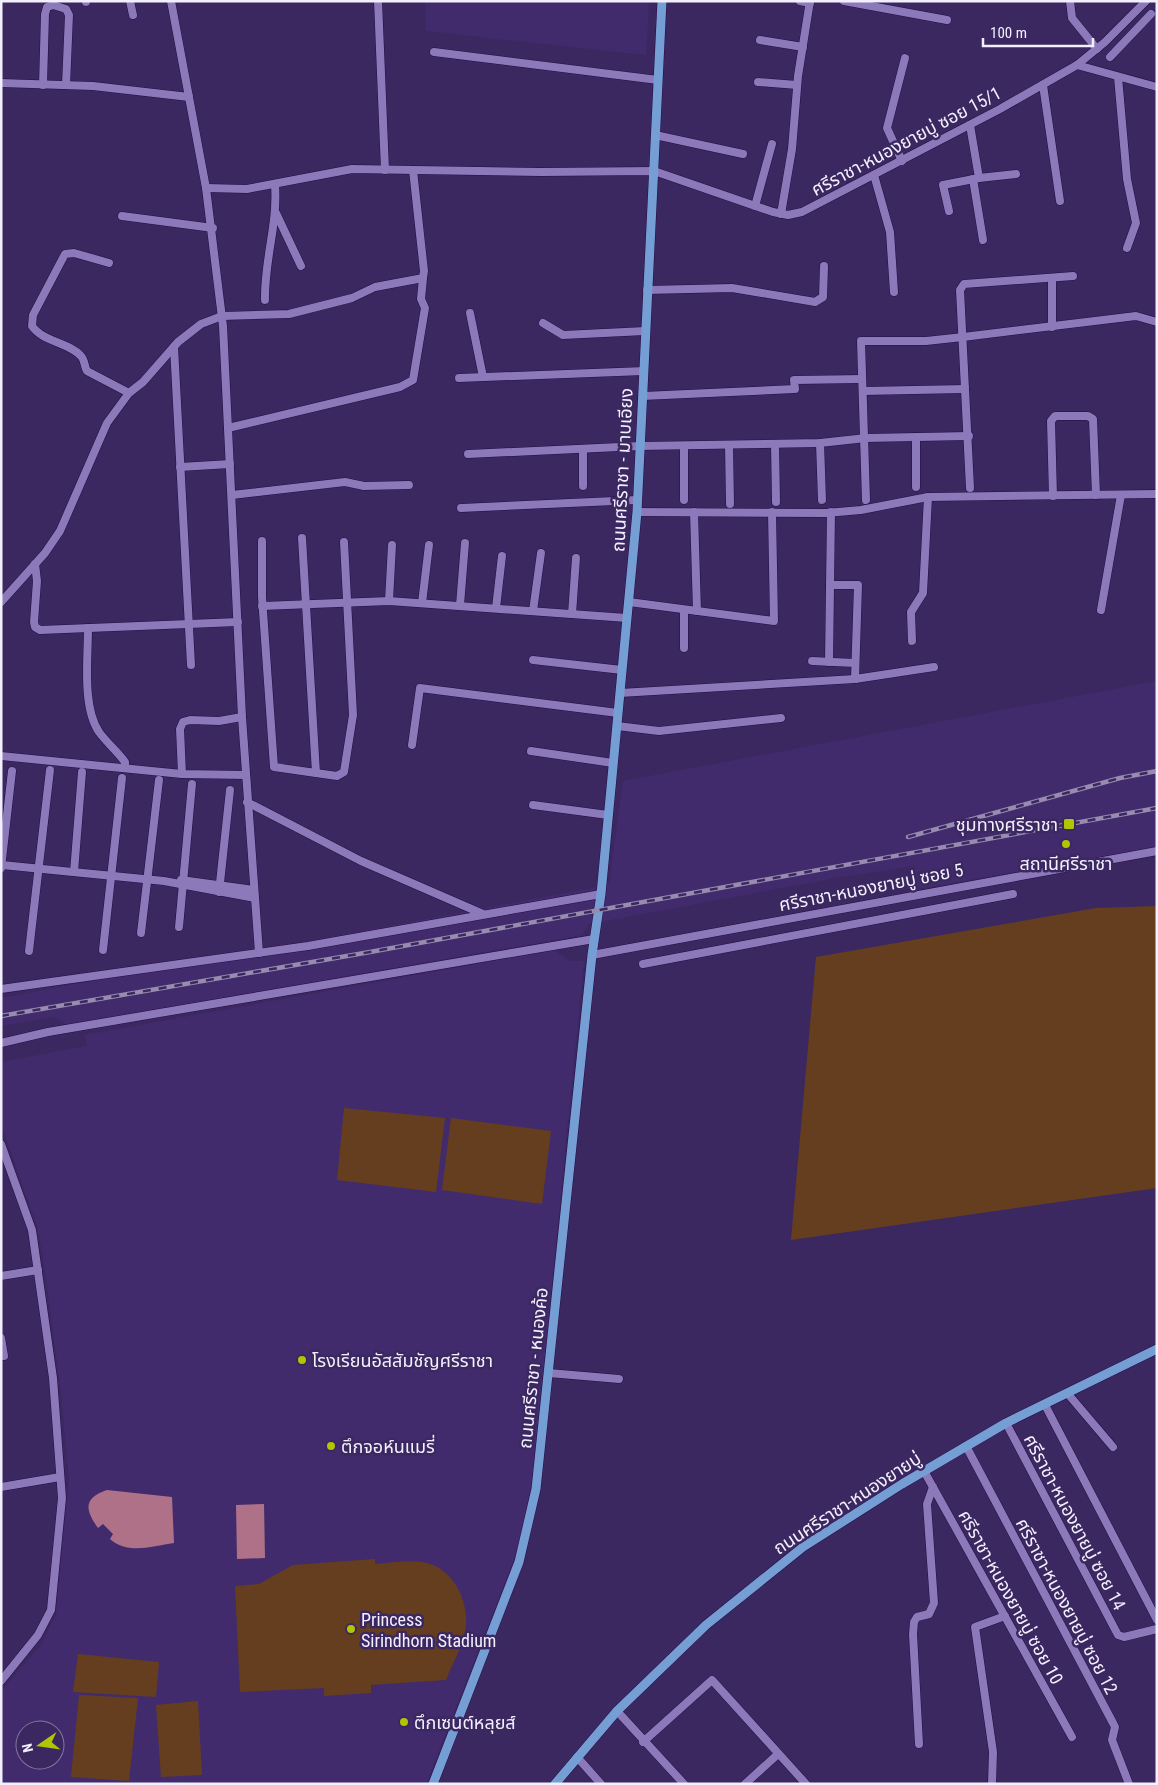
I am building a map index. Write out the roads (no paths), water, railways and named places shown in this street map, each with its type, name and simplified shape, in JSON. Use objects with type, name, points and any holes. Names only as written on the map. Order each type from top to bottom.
[{"type":"main road","name":"ถนนศรีราชา - มาบเอียง","points":[[594,939],[601,894],[637,512],[662,1]]},
{"type":"main road","name":"ถนนศรีราชา - หนองค้อ","points":[[434,1784],[520,1562],[536,1489],[594,939]]},
{"type":"main road","name":"ถนนศรีราชา-หนองยายบู่","points":[[555,1784],[617,1711],[706,1625],[803,1547],[924,1471],[1006,1423],[1157,1349]]},
{"type":"street","points":[[130,1],[133,15]]},
{"type":"street","points":[[172,1],[213,228],[222,316],[242,717],[259,952]]},
{"type":"street","points":[[378,1],[385,170]]},
{"type":"street","points":[[781,214],[792,149],[797,85],[810,2],[800,1]]},
{"type":"street","points":[[844,1],[879,4],[947,20]]},
{"type":"street","points":[[1070,1],[1072,18],[1097,49]]},
{"type":"street","points":[[1110,56],[1154,17],[1142,3]]},
{"type":"street","name":"ศรีราชา-หนองยายบู่ ซอย 15/1","points":[[206,188],[247,189],[334,172],[385,170],[654,171],[755,206],[788,215],[802,212],[874,175],[1077,65],[1097,49],[1142,3]]},
{"type":"street","points":[[43,85],[45,14],[47,7],[53,5],[66,9],[69,15],[66,85]]},
{"type":"street","points":[[760,40],[803,47]]},
{"type":"street","points":[[434,52],[658,80]]},
{"type":"street","points":[[902,160],[887,128],[905,58]]},
{"type":"street","points":[[1077,65],[1157,87]]},
{"type":"street","points":[[1118,77],[1127,179],[1136,223],[1127,248]]},
{"type":"street","points":[[758,82],[797,85]]},
{"type":"street","points":[[1,84],[66,85],[190,96]]},
{"type":"street","points":[[1043,85],[1060,201]]},
{"type":"street","points":[[970,124],[983,240]]},
{"type":"street","points":[[655,135],[743,154]]},
{"type":"street","points":[[755,206],[772,144]]},
{"type":"street","points":[[228,428],[400,388],[413,380],[425,308],[421,299],[424,271],[413,170]]},
{"type":"street","points":[[949,211],[943,185],[976,178],[1016,174]]},
{"type":"street","points":[[874,175],[890,232],[894,292]]},
{"type":"street","points":[[265,300],[265,274],[276,211],[275,185]]},
{"type":"street","points":[[276,211],[301,266]]},
{"type":"street","points":[[122,216],[213,228]]},
{"type":"street","points":[[110,263],[74,253],[65,254],[33,315],[32,326],[44,336],[83,358],[87,371],[129,393]]},
{"type":"street","points":[[647,290],[732,288],[815,302],[823,297],[824,266]]},
{"type":"street","points":[[970,488],[969,436],[960,290],[964,284],[1073,276]]},
{"type":"street","points":[[1,602],[35,564],[60,531],[84,473],[108,423],[129,393],[143,382],[174,347],[201,324],[222,316],[289,314],[352,298],[375,287],[423,278]]},
{"type":"street","points":[[1052,278],[1052,327]]},
{"type":"street","points":[[470,313],[483,377]]},
{"type":"street","points":[[866,500],[866,438],[861,341],[926,341],[963,338],[1136,316],[1157,322]]},
{"type":"street","points":[[543,323],[563,336],[645,331]]},
{"type":"street","points":[[174,347],[192,664]]},
{"type":"street","points":[[459,378],[644,371]]},
{"type":"street","points":[[643,396],[794,389],[794,380],[862,379]]},
{"type":"street","points":[[863,391],[966,390]]},
{"type":"street","points":[[1053,496],[1051,421],[1055,416],[1088,416],[1093,419],[1096,495]]},
{"type":"street","points":[[468,454],[640,446],[820,443],[866,438],[969,436]]},
{"type":"street","points":[[916,437],[916,487]]},
{"type":"street","points":[[820,443],[822,500]]},
{"type":"street","points":[[775,444],[776,502]]},
{"type":"street","points":[[729,445],[730,504]]},
{"type":"street","points":[[684,446],[684,500]]},
{"type":"street","points":[[583,449],[583,486]]},
{"type":"street","points":[[180,466],[230,464]]},
{"type":"street","points":[[232,495],[345,482],[364,486],[409,485]]},
{"type":"street","points":[[637,512],[832,512],[861,510],[928,497],[1157,494]]},
{"type":"street","points":[[1101,610],[1121,495]]},
{"type":"street","points":[[912,641],[911,615],[923,593],[928,497]]},
{"type":"street","points":[[461,508],[637,500]]},
{"type":"street","points":[[694,512],[697,611]]},
{"type":"street","points":[[629,602],[774,621],[772,512]]},
{"type":"street","points":[[829,662],[832,512]]},
{"type":"street","points":[[302,538],[316,773]]},
{"type":"street","points":[[262,541],[262,606],[274,767],[337,776],[344,772],[353,715],[344,542]]},
{"type":"street","points":[[460,605],[465,543]]},
{"type":"street","points":[[389,600],[392,545]]},
{"type":"street","points":[[422,603],[429,545]]},
{"type":"street","points":[[533,611],[540,553]]},
{"type":"street","points":[[496,608],[502,556]]},
{"type":"street","points":[[572,614],[576,558]]},
{"type":"street","points":[[35,564],[37,582],[35,627],[40,630],[238,622]]},
{"type":"street","points":[[830,585],[858,586],[855,679]]},
{"type":"street","points":[[262,606],[389,600],[627,618]]},
{"type":"street","points":[[684,610],[684,648]]},
{"type":"street","points":[[88,628],[87,689],[92,716],[99,731],[125,762],[125,768]]},
{"type":"street","points":[[533,660],[622,670]]},
{"type":"street","points":[[812,661],[855,664]]},
{"type":"street","points":[[620,693],[855,679],[934,667]]},
{"type":"street","points":[[412,745],[420,688],[618,713]]},
{"type":"street","points":[[182,774],[180,729],[183,722],[190,720],[219,721],[242,717]]},
{"type":"street","points":[[617,726],[659,731],[781,718]]},
{"type":"street","points":[[531,751],[613,763]]},
{"type":"street","points":[[1,756],[182,774],[246,774]]},
{"type":"street","points":[[12,770],[1,866],[184,883],[255,894]]},
{"type":"street","points":[[29,951],[50,770]]},
{"type":"street","points":[[74,872],[82,772]]},
{"type":"street","points":[[103,950],[122,778]]},
{"type":"street","points":[[141,933],[159,780]]},
{"type":"street","points":[[179,927],[192,784]]},
{"type":"street","points":[[219,888],[230,790]]},
{"type":"street","points":[[248,802],[361,860],[484,914]]},
{"type":"street","points":[[533,805],[608,816]]},
{"type":"street","name":"ศรีราชา-หนองยายบู่ ซอย 5","points":[[592,955],[1157,851]]},
{"type":"street","points":[[1,989],[259,952],[601,894]]},
{"type":"street","points":[[643,964],[1012,894]]},
{"type":"street","points":[[757,924],[760,941]]},
{"type":"street","points":[[1,1043],[48,1032],[594,939]]},
{"type":"street","points":[[1,1144],[32,1230],[53,1378],[62,1498],[51,1610],[38,1635],[1,1681]]},
{"type":"street","points":[[1,1172],[10,1170]]},
{"type":"street","points":[[1,1276],[38,1270]]},
{"type":"street","points":[[1,1338],[4,1356],[1,1356]]},
{"type":"street","points":[[549,1373],[619,1379]]},
{"type":"street","points":[[1068,1394],[1113,1447]]},
{"type":"street","points":[[1045,1404],[1157,1620]]},
{"type":"street","name":"ศรีราชา-หนองยายบู่ ซอย 14","points":[[1006,1423],[1118,1635],[1124,1637],[1157,1629]]},
{"type":"street","name":"ศรีราชา-หนองยายบู่ ซอย 12","points":[[966,1446],[1115,1727],[1112,1740],[1129,1784]]},
{"type":"street","name":"ศรีราชา-หนองยายบู่ ซอย 10","points":[[924,1471],[1072,1737]]},
{"type":"street","points":[[1,1487],[60,1477]]},
{"type":"street","points":[[919,1744],[913,1634],[914,1622],[917,1617],[929,1614],[934,1603],[927,1504],[933,1487]]},
{"type":"street","points":[[992,1784],[993,1752],[975,1627],[1005,1616]]},
{"type":"street","points":[[643,1742],[712,1680],[806,1784]]},
{"type":"street","points":[[617,1711],[643,1742],[684,1784]]},
{"type":"street","points":[[745,1784],[778,1754]]},
{"type":"street","points":[[577,1757],[601,1784]]},
{"type":"railway","points":[[908,837],[1120,778],[1157,771]]},
{"type":"railway","points":[[1,1016],[370,952],[1157,808]]},
{"type":"place","name":"ชุมทางศรีราชา","points":[[1069,824]]},
{"type":"place","name":"สถานีศรีราชา","points":[[1066,844]]},
{"type":"place","name":"โรงเรียนอัสสัมชัญศรีราชา","points":[[302,1360]]},
{"type":"place","name":"ตึกจอห์นแมรี่","points":[[331,1446]]},
{"type":"place","name":"Princess Sirindhorn Stadium","points":[[351,1629]]},
{"type":"place","name":"ตึกเซนต์หลุยส์","points":[[404,1722]]}]
